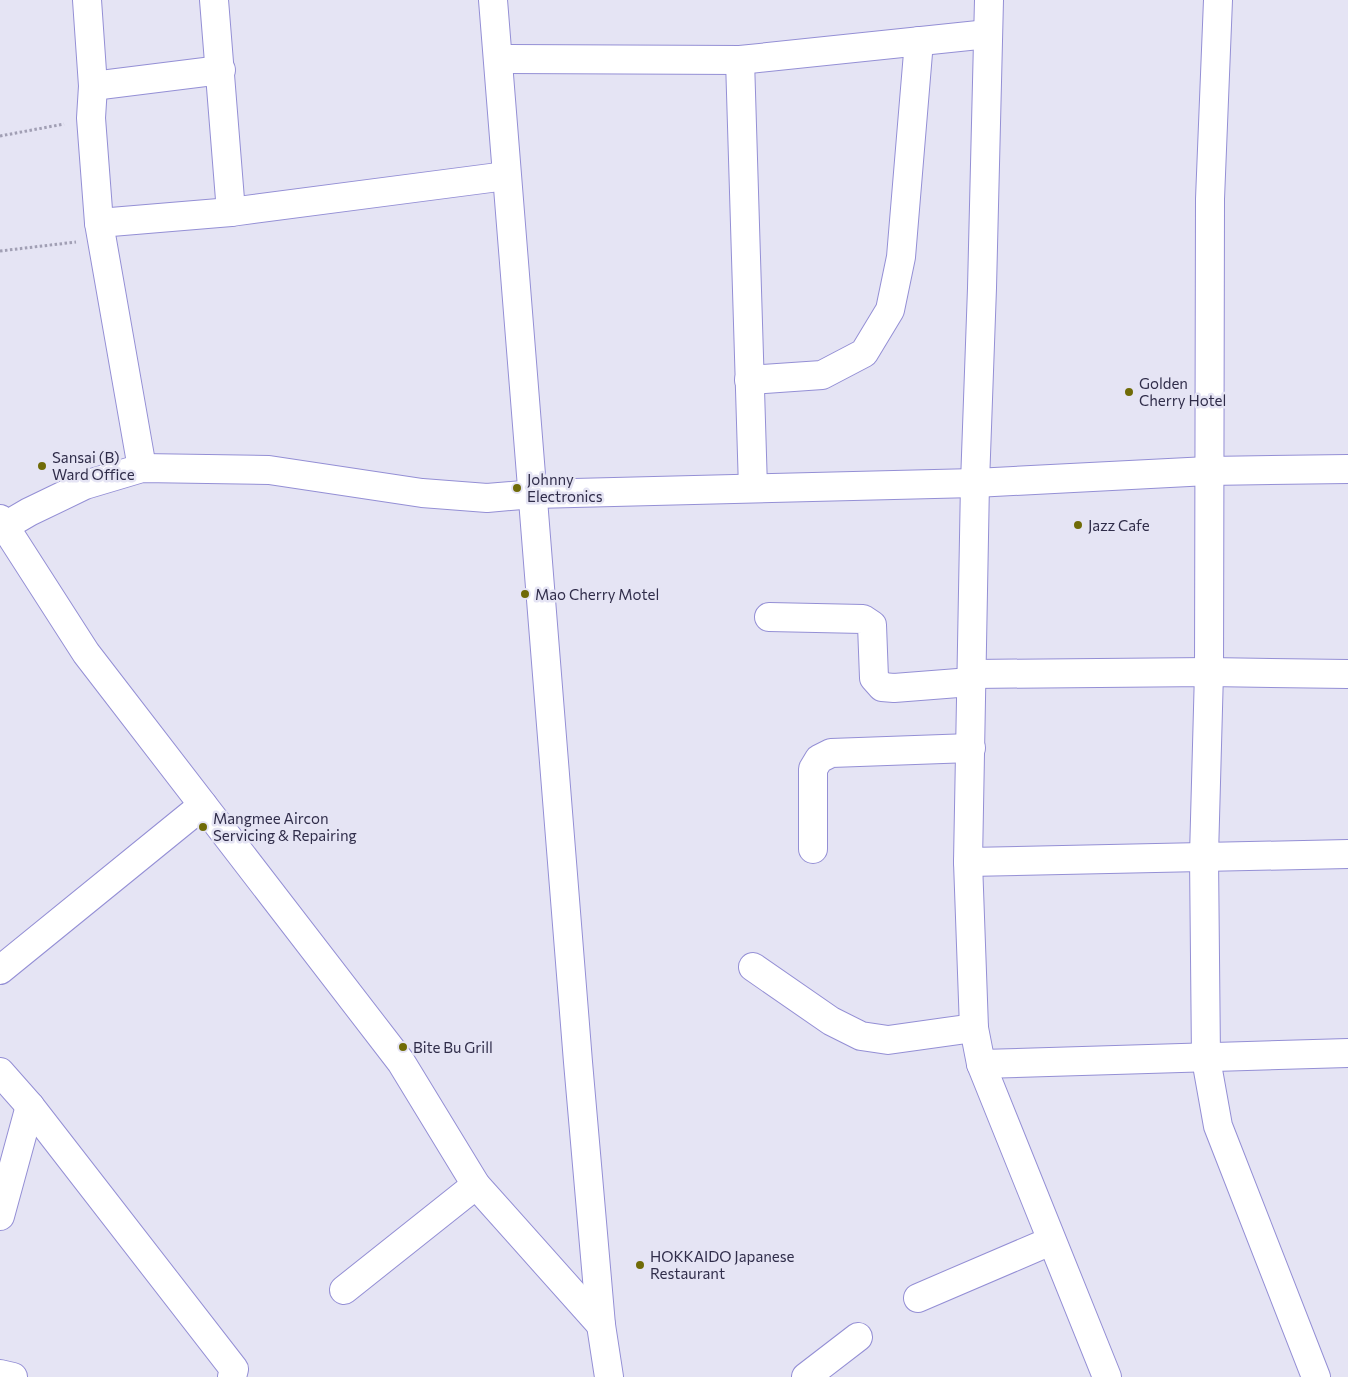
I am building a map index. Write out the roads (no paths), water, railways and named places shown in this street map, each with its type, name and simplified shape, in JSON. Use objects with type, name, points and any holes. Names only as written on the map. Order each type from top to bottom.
[{"type":"street","points":[[87,0],[94,86],[91,118],[100,231],[142,468]]},
{"type":"street","points":[[214,0],[231,212]]},
{"type":"street","points":[[493,0],[578,1062],[601,1325],[609,1377]]},
{"type":"street","points":[[989,0],[975,483],[968,862],[974,1028],[982,1064],[1051,1241],[1107,1377]]},
{"type":"street","points":[[1218,0],[1210,199],[1209,672],[1204,856],[1206,1059],[1218,1126],[1316,1377]]},
{"type":"street","points":[[498,59],[740,60],[988,34]]},
{"type":"street","points":[[749,380],[822,375],[864,353],[890,310],[901,257],[919,41]]},
{"type":"street","points":[[740,60],[752,488]]},
{"type":"street","points":[[94,86],[221,70]]},
{"type":"street","points":[[100,231],[506,176]]},
{"type":"street","points":[[601,1325],[476,1185],[402,1062],[86,654],[1,525],[85,485],[142,468],[269,470],[422,493],[487,498],[534,494],[975,483],[1208,471],[1348,470]]},
{"type":"street","points":[[769,617],[863,618],[872,625],[874,678],[882,687],[894,688],[972,678],[1209,672],[1348,674]]},
{"type":"street","points":[[813,849],[813,769],[819,759],[831,753],[971,748]]},
{"type":"street","points":[[0,970],[203,805]]},
{"type":"street","points":[[968,862],[1348,854]]},
{"type":"street","points":[[753,967],[831,1021],[861,1036],[888,1040],[974,1028]]},
{"type":"street","points":[[982,1064],[1348,1054]]},
{"type":"street","points":[[0,1072],[30,1106],[234,1369],[232,1377]]},
{"type":"street","points":[[0,1216],[30,1106]]},
{"type":"street","points":[[344,1290],[476,1185]]},
{"type":"street","points":[[918,1298],[1051,1241]]},
{"type":"street","points":[[806,1377],[858,1337]]},
{"type":"street","points":[[0,1374],[13,1377]]},
{"type":"place","name":"Golden Cherry Hotel","points":[[1129,392]]},
{"type":"place","name":"Sansai (B) Ward Office","points":[[42,466]]},
{"type":"place","name":"Johnny Electronics","points":[[517,488]]},
{"type":"place","name":"Jazz Cafe","points":[[1078,525]]},
{"type":"place","name":"Mao Cherry Motel","points":[[525,594]]},
{"type":"place","name":"Mangmee Aircon Servicing & Repairing","points":[[203,827]]},
{"type":"place","name":"Bite Bu Grill","points":[[403,1047]]},
{"type":"place","name":"HOKKAIDO Japanese Restaurant","points":[[640,1265]]}]
